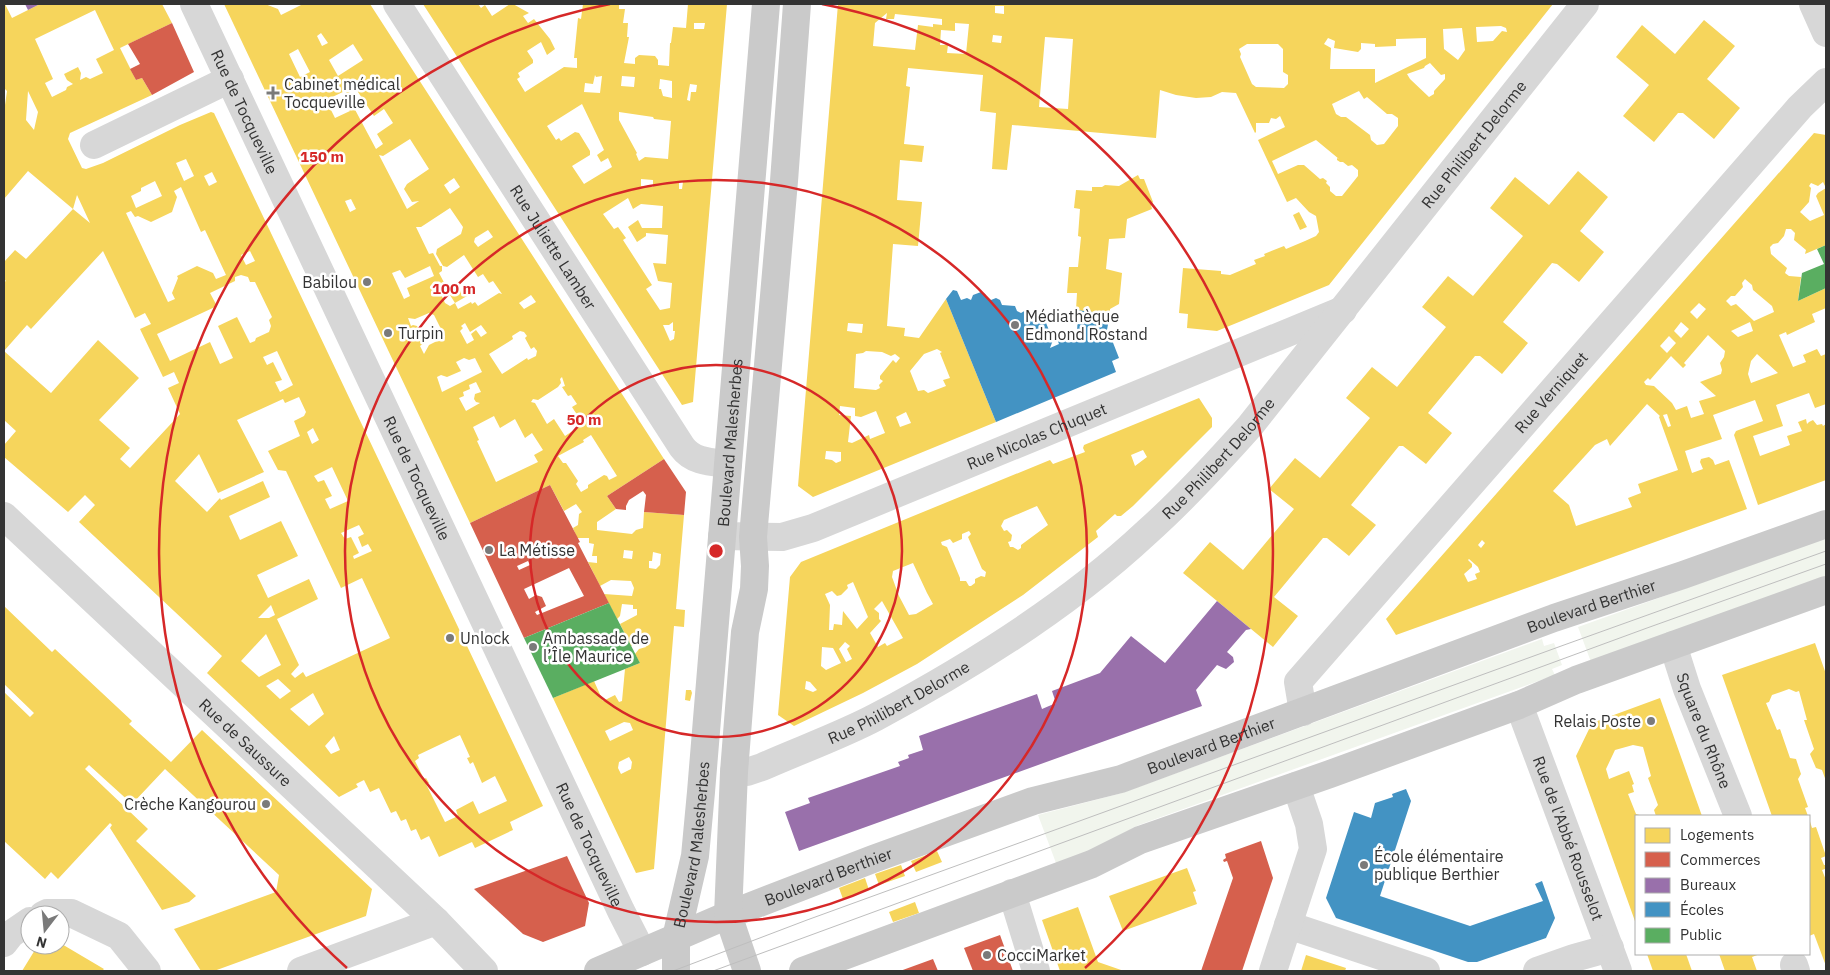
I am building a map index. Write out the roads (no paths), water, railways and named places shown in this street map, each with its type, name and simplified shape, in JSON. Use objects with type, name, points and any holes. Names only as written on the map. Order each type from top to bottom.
[{"type":"main road","name":"Boulevard Malesherbes","points":[[676,971],[676,938],[695,856],[766,4]]},
{"type":"main road","name":"Boulevard Malesherbes","points":[[728,915],[734,772],[745,632],[754,589],[753,537],[784,181],[797,4]]},
{"type":"main road","name":"Boulevard Berthier","points":[[598,971],[728,915],[1033,801],[1121,779],[1554,618],[1826,524]]},
{"type":"main road","points":[[803,971],[1092,864],[1140,840],[1519,705],[1576,680],[1826,590]]},
{"type":"main road","points":[[728,915],[747,971]]},
{"type":"street","name":"Rue de Tocqueville","points":[[194,4],[642,952]]},
{"type":"street","name":"Rue Juliette Lamber","points":[[397,4],[684,451],[702,461],[728,464]]},
{"type":"street","name":"Rue Philibert Delorme","points":[[734,772],[747,772],[762,767],[874,718],[974,660],[1067,597],[1146,533],[1197,484],[1250,426],[1585,4]]},
{"type":"street","points":[[1813,4],[1826,33]]},
{"type":"street","points":[[94,145],[230,79]]},
{"type":"street","name":"Rue Verniquet","points":[[1303,712],[1298,682],[1800,107],[1826,82]]},
{"type":"street","name":"Rue Nicolas Chuquet","points":[[722,536],[782,537],[813,528],[1344,310]]},
{"type":"street","name":"Rue de Saussure","points":[[4,516],[436,921],[484,971]]},
{"type":"street","name":"Square du Rhône","points":[[1673,645],[1687,689],[1738,815]]},
{"type":"street","name":"Rue de l'Abbé Rousselot","points":[[1519,705],[1614,960]]},
{"type":"street","points":[[1273,971],[1313,849],[1309,824],[1296,786]]},
{"type":"street","points":[[1012,893],[1036,971]]},
{"type":"street","points":[[70,913],[119,936],[147,971]]},
{"type":"street","points":[[301,971],[436,921]]},
{"type":"street","points":[[1288,925],[1426,971]]},
{"type":"street","points":[[4,942],[20,928]]},
{"type":"street","points":[[1537,971],[1574,958],[1614,960]]},
{"type":"tram line","points":[[673,971],[807,920],[1826,551]]},
{"type":"tram line","points":[[713,971],[1826,564]]},
{"type":"place","name":"Cabinet médical Tocqueville","points":[[273,93]]},
{"type":"place","name":"Babilou","points":[[367,282]]},
{"type":"place","name":"Médiathèque Edmond Rostand","points":[[1015,325]]},
{"type":"place","name":"Turpin","points":[[388,333]]},
{"type":"place","name":"La Métisse","points":[[489,550]]},
{"type":"place","name":"Unlock","points":[[450,638]]},
{"type":"place","name":"Ambassade de l’Île Maurice","points":[[533,647]]},
{"type":"place","name":"Relais Poste","points":[[1651,721]]},
{"type":"place","name":"Crèche Kangourou","points":[[266,804]]},
{"type":"place","name":"École élémentaire publique Berthier","points":[[1364,865]]},
{"type":"place","name":"CocciMarket","points":[[987,955]]}]
